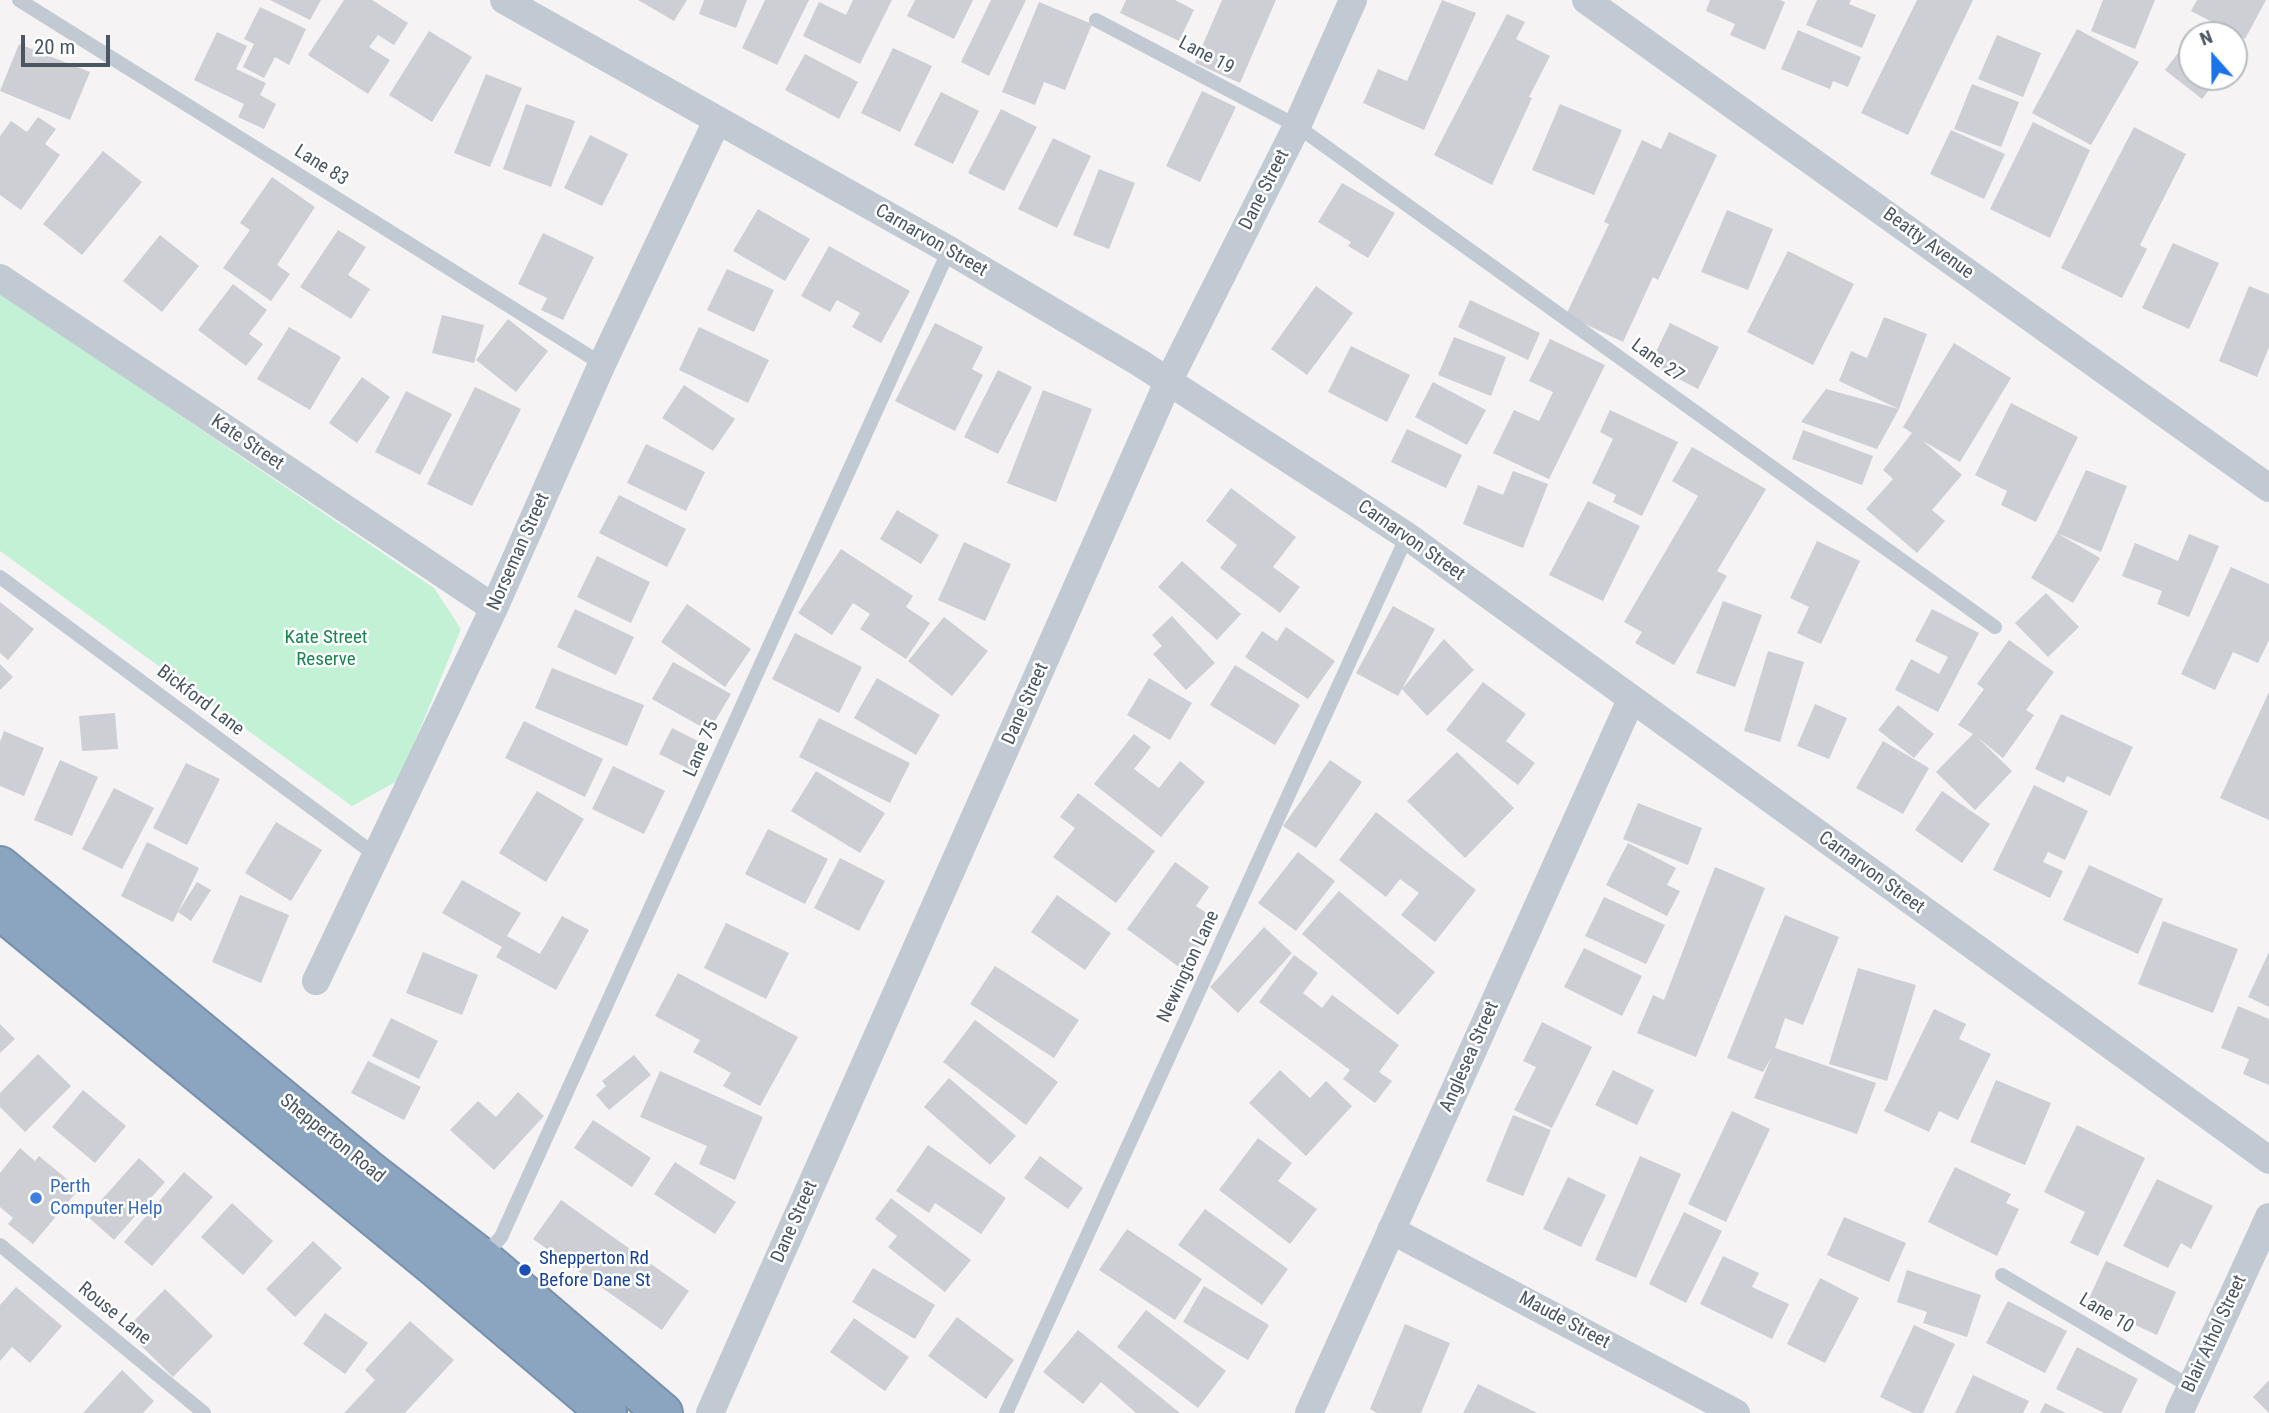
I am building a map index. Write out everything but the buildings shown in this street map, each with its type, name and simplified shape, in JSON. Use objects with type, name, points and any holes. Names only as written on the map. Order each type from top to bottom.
[{"type":"highway","name":"Shepperton Road","points":[[0,866],[366,1168],[482,1258],[663,1413]]},
{"type":"highway","name":"Shepperton Road","points":[[0,910],[435,1267],[607,1413]]},
{"type":"street","name":"Carnarvon Street","points":[[503,0],[949,250],[1169,380],[1407,536],[2269,1160]]},
{"type":"street","name":"Dane Street","points":[[710,1413],[1169,380],[1297,126],[1353,0]]},
{"type":"street","name":"Beatty Avenue","points":[[1586,0],[2269,488]]},
{"type":"street","name":"Norseman Street","points":[[316,981],[494,608],[602,365],[718,121]]},
{"type":"street","name":"Kate Street","points":[[0,278],[494,608]]},
{"type":"street","name":"Anglesea Street","points":[[1309,1413],[1631,700]]},
{"type":"street","name":"Blair Athol Street","points":[[2179,1413],[2269,1217]]},
{"type":"street","name":"Maude Street","points":[[1391,1230],[1736,1413]]},
{"type":"lane","name":"Lane 83","points":[[19,0],[602,365]]},
{"type":"lane","name":"Lane 19","points":[[1096,20],[1297,126]]},
{"type":"lane","name":"Lane 27","points":[[1297,126],[1995,627]]},
{"type":"lane","name":"Lane 75","points":[[482,1258],[501,1237],[510,1218],[949,250]]},
{"type":"lane","name":"Newington Lane","points":[[1006,1413],[1407,536]]},
{"type":"lane","name":"Bickford Lane","points":[[0,578],[377,856]]},
{"type":"lane","name":"Rouse Lane","points":[[0,1245],[204,1413]]},
{"type":"lane","name":"Lane 10","points":[[2002,1275],[2191,1387]]},
{"type":"green space","name":"Kate Street Reserve","points":[[0,293],[434,588],[461,629],[399,780],[352,806],[0,551]]},
{"type":"place","name":"Perth Computer Help","points":[[36,1198]]},
{"type":"place","name":"Shepperton Rd Before Dane St","points":[[525,1270]]}]
